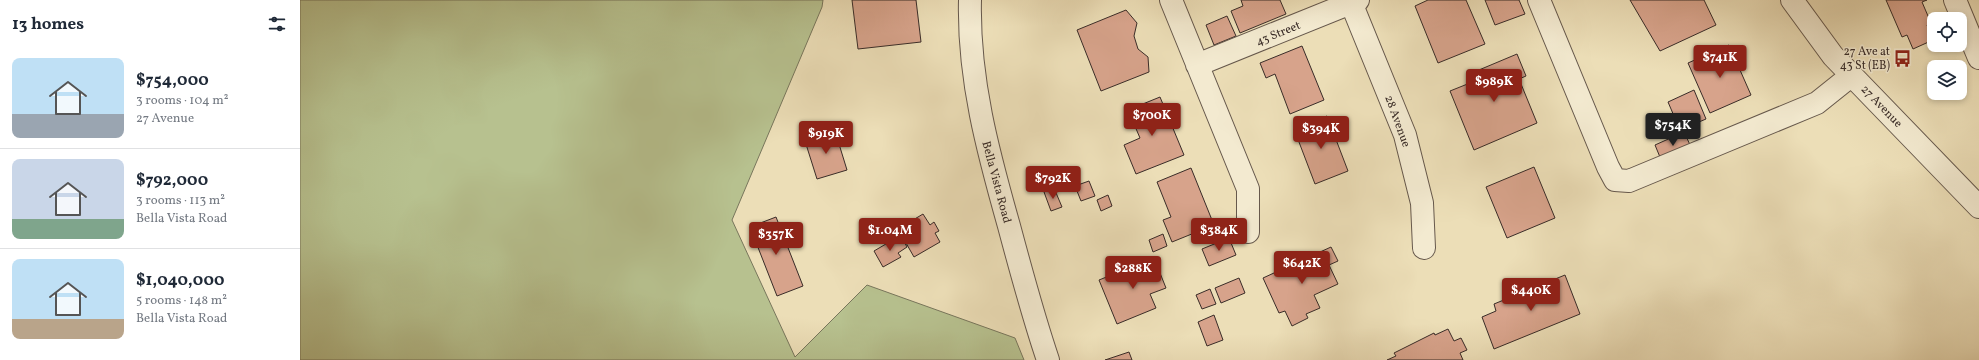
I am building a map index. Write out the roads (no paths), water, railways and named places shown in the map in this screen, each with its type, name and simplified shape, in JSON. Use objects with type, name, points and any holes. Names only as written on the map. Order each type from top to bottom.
[{"type":"street","name":"Bella Vista Road","points":[[970,0],[969,28],[976,94],[988,151],[1048,360]]},
{"type":"street","points":[[1171,0],[1248,189],[1248,232]]},
{"type":"street","points":[[1539,0],[1608,168],[1615,180],[1629,181],[1817,103],[1852,75]]},
{"type":"street","name":"27 Avenue","points":[[1792,0],[1833,56],[1979,207]]},
{"type":"street","points":[[1954,0],[1979,58]]},
{"type":"street","name":"43 Street","points":[[1197,65],[1353,1]]},
{"type":"street","name":"28 Avenue","points":[[1353,1],[1405,135],[1422,203],[1424,248]]},
{"type":"place","name":"27 Ave at 43 St (EB)","points":[[1903,58]]}]
